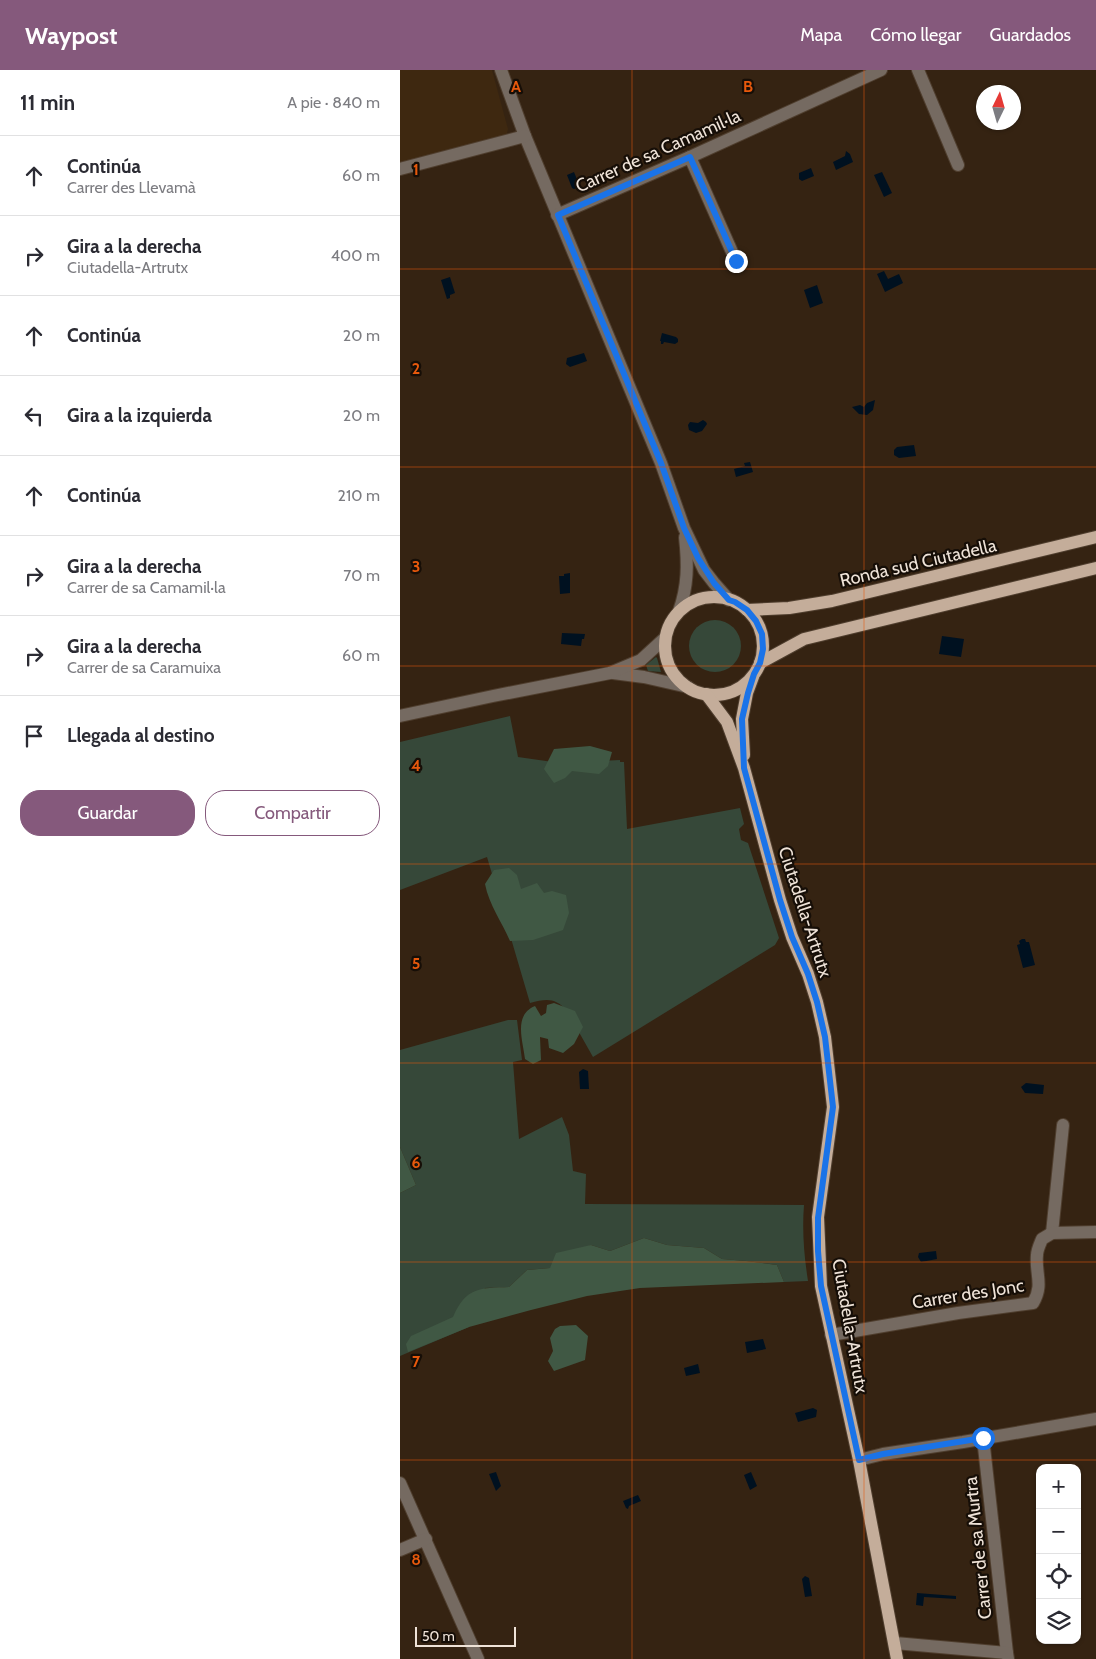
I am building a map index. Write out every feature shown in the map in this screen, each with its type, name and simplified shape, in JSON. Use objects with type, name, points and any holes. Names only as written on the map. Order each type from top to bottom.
[{"type":"main road","name":"Ronda sud Ciutadella","points":[[747,610],[789,608],[832,601],[1096,537]]},
{"type":"main road","points":[[757,669],[763,649],[762,634],[756,621],[747,610],[735,602],[721,597],[706,597],[692,602],[679,611],[670,624],[665,652],[669,666],[677,678],[696,692],[720,694],[733,691],[745,684],[757,669],[804,639],[1096,568]]},
{"type":"main road","name":"Ciutadella-Artrutx","points":[[744,768],[742,719],[748,693],[757,669]]},
{"type":"main road","name":"Ciutadella-Artrutx","points":[[706,694],[727,722],[744,768],[780,900],[792,937],[808,974],[825,1037],[833,1107],[818,1218],[821,1286],[859,1460],[897,1659]]},
{"type":"street","points":[[501,70],[525,136],[661,463],[684,528],[704,570],[729,600]]},
{"type":"street","points":[[508,70],[516,110]]},
{"type":"street","name":"Carrer de sa Camamil·la","points":[[558,215],[881,70]]},
{"type":"street","points":[[918,70],[958,165]]},
{"type":"street","points":[[400,169],[525,136]]},
{"type":"street","points":[[690,157],[736,261]]},
{"type":"street","points":[[679,611],[688,573],[684,528]]},
{"type":"street","points":[[400,716],[610,673],[640,660],[666,638]]},
{"type":"street","points":[[610,673],[644,676],[688,687]]},
{"type":"street","points":[[1063,1125],[1052,1233],[1096,1232]]},
{"type":"street","name":"Carrer des Jonc","points":[[831,1335],[958,1313],[1033,1303],[1038,1296],[1037,1254],[1042,1239],[1052,1233]]},
{"type":"street","points":[[859,1460],[883,1454],[1096,1419]]},
{"type":"street","name":"Carrer de sa Murtra","points":[[983,1438],[1008,1656]]},
{"type":"street","points":[[400,1483],[478,1659]]},
{"type":"street","points":[[400,1550],[426,1539]]},
{"type":"street","points":[[894,1643],[1008,1656]]},
{"type":"shaded area","points":[[400,70],[492,70],[508,129],[506,137],[400,163]]},
{"type":"green space","points":[[710,620],[720,620],[734,627],[741,641],[741,651],[734,665],[720,672],[710,672],[700,668],[693,661],[689,651],[689,641],[693,631],[700,624]]},
{"type":"green space","points":[[656,657],[661,672],[648,671],[646,665]]},
{"type":"green space","points":[[510,716],[518,757],[560,763],[620,760],[620,762],[624,762],[627,829],[740,808],[744,824],[739,829],[741,840],[748,843],[779,938],[775,945],[593,1057],[563,1006],[550,1000],[530,1003],[487,857],[400,890],[400,742]]},
{"type":"green space","points":[[590,746],[612,752],[608,766],[599,774],[572,771],[565,778],[554,783],[544,769],[554,749]]},
{"type":"green space","points":[[509,868],[517,875],[521,889],[537,883],[544,893],[552,891],[566,895],[569,913],[563,930],[533,940],[510,941],[493,906],[485,884],[494,870]]},
{"type":"green space","points":[[554,1003],[575,1011],[583,1027],[574,1044],[563,1053],[549,1048],[548,1039],[540,1037],[541,1060],[533,1064],[525,1059],[521,1037],[524,1016],[528,1010],[535,1006],[541,1016],[546,1013],[547,1005]]},
{"type":"green space","points":[[508,1020],[517,1020],[522,1060],[513,1062],[519,1139],[562,1117],[569,1135],[573,1171],[586,1174],[585,1204],[804,1205],[805,1262],[808,1281],[784,1282],[777,1265],[722,1259],[704,1248],[667,1245],[644,1238],[610,1251],[591,1245],[550,1268],[527,1270],[509,1287],[485,1288],[469,1327],[400,1356],[400,1193],[416,1185],[400,1147],[400,1050]]},
{"type":"green space","points":[[400,1147],[416,1185],[400,1193]]},
{"type":"green space","points":[[644,1238],[667,1245],[704,1248],[722,1259],[777,1265],[784,1282],[640,1288],[587,1296],[469,1327],[408,1352],[406,1344],[411,1336],[453,1317],[463,1300],[475,1291],[509,1287],[527,1270],[550,1268],[556,1253],[591,1245],[610,1251]]},
{"type":"green space","points":[[576,1325],[588,1336],[585,1360],[554,1371],[548,1361],[553,1351],[550,1338],[555,1329],[560,1326]]},
{"type":"water","points":[[846,151],[850,154],[853,162],[836,170],[833,162],[845,156]]},
{"type":"water","points":[[811,168],[814,176],[802,181],[799,179],[799,173]]},
{"type":"water","points":[[574,172],[580,187],[574,189],[567,175]]},
{"type":"water","points":[[882,172],[892,193],[884,197],[874,175]]},
{"type":"water","points":[[884,271],[888,279],[899,274],[903,283],[885,292],[877,274]]},
{"type":"water","points":[[450,277],[455,293],[447,299],[441,280]]},
{"type":"water","points":[[817,285],[823,303],[810,308],[804,290]]},
{"type":"water","points":[[662,333],[676,337],[678,342],[675,344],[664,342],[661,344]]},
{"type":"water","points":[[584,353],[587,361],[570,367],[566,364],[567,358]]},
{"type":"water","points":[[875,400],[873,410],[867,415],[859,414],[852,407],[860,405],[864,407],[867,403]]},
{"type":"water","points":[[703,420],[707,424],[702,431],[696,433],[689,430],[688,425],[690,422],[698,423]]},
{"type":"water","points":[[914,445],[916,456],[899,458],[894,455],[894,450],[897,447]]},
{"type":"water","points":[[750,462],[753,472],[736,477],[734,469],[745,466],[744,463]]},
{"type":"water","points":[[570,573],[570,593],[560,594],[559,576]]},
{"type":"water","points":[[562,633],[585,634],[581,646],[561,644]]},
{"type":"water","points":[[942,636],[964,639],[961,657],[939,654]]},
{"type":"water","points":[[1022,939],[1029,942],[1035,965],[1023,968],[1017,945],[1020,944],[1019,941]]},
{"type":"water","points":[[583,1069],[588,1071],[589,1089],[580,1089],[579,1072]]},
{"type":"water","points":[[1026,1083],[1044,1085],[1043,1094],[1025,1093],[1021,1087]]},
{"type":"water","points":[[936,1251],[937,1259],[921,1262],[918,1257],[919,1253]]},
{"type":"water","points":[[763,1339],[766,1349],[747,1353],[745,1342]]},
{"type":"water","points":[[698,1364],[700,1373],[686,1376],[684,1368]]},
{"type":"water","points":[[813,1408],[817,1410],[816,1417],[798,1422],[795,1413]]},
{"type":"water","points":[[496,1472],[501,1486],[496,1491],[489,1474]]},
{"type":"water","points":[[751,1472],[757,1486],[750,1490],[744,1475]]},
{"type":"water","points":[[638,1495],[641,1501],[629,1506],[628,1509],[626,1508],[623,1501]]},
{"type":"water","points":[[805,1576],[809,1578],[812,1596],[805,1597],[802,1579]]},
{"type":"water","points":[[917,1593],[956,1596],[956,1599],[924,1597],[923,1606],[916,1605]]},
{"type":"route","points":[[736,261],[690,157],[558,215],[661,463],[684,528],[698,558],[704,570],[729,600],[747,610],[756,621],[762,634],[763,649],[760,663],[754,674],[742,719],[744,768],[780,900],[792,937],[808,974],[825,1037],[833,1107],[818,1218],[818,1251],[821,1286],[859,1460],[883,1454],[983,1438]]}]
